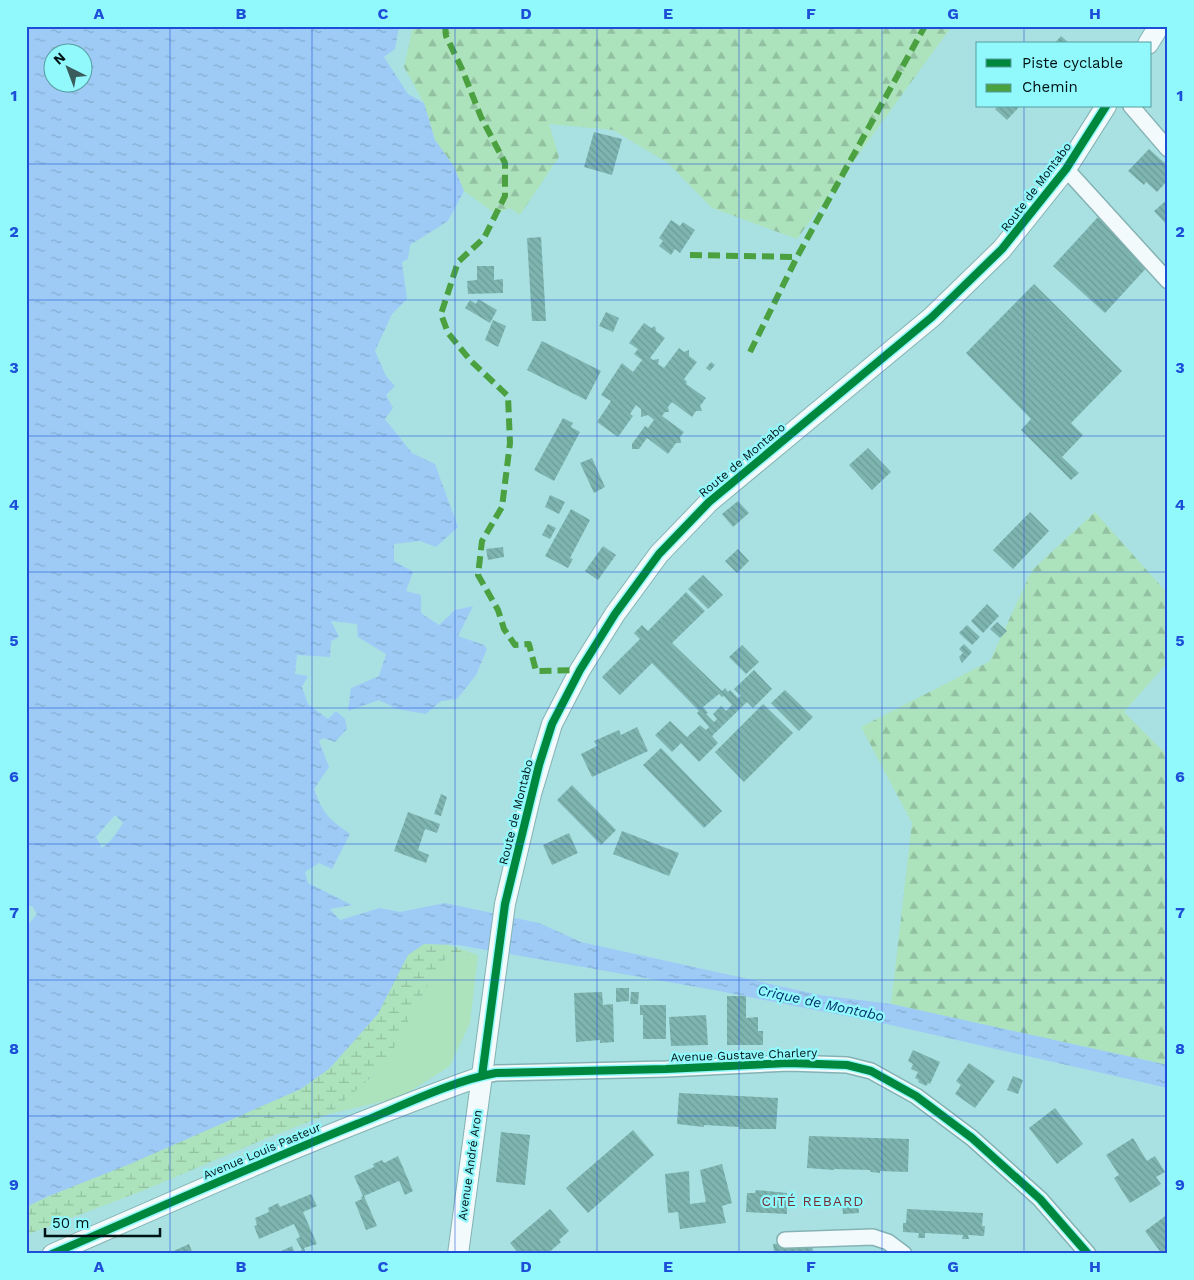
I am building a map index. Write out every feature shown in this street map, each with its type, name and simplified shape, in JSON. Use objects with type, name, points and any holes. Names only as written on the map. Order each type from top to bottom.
[{"type":"main road","points":[[1149,42],[1159,26]]},
{"type":"main road","name":"Route de Montabo","points":[[482,1076],[505,904],[531,794],[552,724],[580,670],[615,614],[659,554],[709,502],[932,316],[1002,249],[1066,169],[1105,108]]},
{"type":"main road","name":"Avenue André Aron","points":[[458,1254],[482,1076]]},
{"type":"street","points":[[1134,108],[1168,149]]},
{"type":"street","points":[[1066,169],[1168,281]]},
{"type":"street","name":"Avenue Gustave Charlery","points":[[482,1076],[496,1073],[666,1069],[789,1063],[847,1066],[871,1071],[916,1096],[972,1138],[1040,1199],[1088,1254]]},
{"type":"street","name":"Avenue Louis Pasteur","points":[[52,1254],[267,1160],[482,1076]]},
{"type":"street","points":[[786,1240],[873,1237],[888,1242],[904,1254]]},
{"type":"green space","points":[[413,26],[952,26],[797,239],[712,208],[668,163],[613,130],[549,124],[559,157],[520,215],[510,208],[496,214],[464,191],[453,165],[435,140],[424,103],[404,67]]},
{"type":"green space","points":[[1095,512],[1168,594],[1168,662],[1124,712],[1168,756],[1168,1065],[891,1004],[912,823],[861,727],[990,661],[1032,570]]},
{"type":"green space","points":[[432,939],[478,955],[450,956],[439,964],[384,1066],[329,1114],[142,1191],[26,1235],[26,1087],[305,946]]},
{"type":"green space","points":[[478,955],[470,1023],[450,1066],[401,1097],[329,1114],[384,1066],[439,964],[450,956]]},
{"type":"water","name":"Crique de Montabo","points":[[26,26],[399,26],[395,49],[384,57],[408,94],[424,103],[435,140],[453,165],[464,191],[448,221],[410,245],[408,259],[402,262],[407,299],[392,314],[375,351],[386,376],[395,386],[386,395],[393,408],[385,419],[412,453],[435,464],[458,527],[436,547],[420,541],[394,544],[394,561],[413,572],[406,591],[421,595],[421,613],[439,625],[455,610],[473,606],[458,636],[484,645],[487,649],[476,675],[457,699],[441,701],[426,714],[397,709],[379,700],[348,711],[351,688],[379,676],[386,654],[358,637],[357,624],[331,621],[339,637],[331,641],[330,657],[297,655],[295,674],[308,676],[302,687],[308,704],[328,719],[336,711],[345,719],[347,729],[335,742],[323,738],[319,741],[329,767],[314,789],[327,815],[350,834],[332,869],[319,863],[305,872],[308,883],[352,905],[330,909],[340,920],[380,908],[400,912],[445,903],[539,923],[581,942],[820,995],[891,1004],[1168,1065],[1168,1088],[891,1025],[719,991],[458,945],[424,944],[408,955],[378,1014],[330,1068],[301,1089],[26,1207],[26,927],[37,914],[32,906],[26,906]],"holes":[[[115,815],[123,823],[111,840],[102,848],[96,837]]]},
{"type":"building","points":[[1061,36],[1068,42],[1056,42]]},
{"type":"building","points":[[996,108],[1018,108],[1007,120]]},
{"type":"building","points":[[594,132],[622,139],[612,175],[584,167]]},
{"type":"building","points":[[1149,149],[1168,166],[1168,180],[1157,192],[1146,182],[1144,185],[1128,171]]},
{"type":"building","points":[[1168,199],[1168,226],[1154,211]]},
{"type":"building","points":[[1098,217],[1150,264],[1105,313],[1053,266]]},
{"type":"building","points":[[671,220],[680,226],[683,222],[695,230],[680,253],[675,249],[671,255],[659,246],[663,241],[659,238]]},
{"type":"building","points":[[541,237],[546,321],[532,321],[527,238]]},
{"type":"building","points":[[477,266],[494,266],[494,280],[503,279],[503,293],[468,294],[467,281],[477,280]]},
{"type":"building","points":[[1034,284],[1122,371],[1071,423],[1083,435],[1062,457],[1079,473],[1071,480],[1021,430],[1031,419],[966,353]]},
{"type":"building","points":[[478,299],[497,310],[490,323],[465,308],[470,300],[476,304]]},
{"type":"building","points":[[606,312],[619,318],[613,332],[599,326]]},
{"type":"building","points":[[493,320],[506,326],[498,347],[485,340]]},
{"type":"building","points":[[644,323],[651,328],[655,326],[656,331],[665,338],[650,358],[653,360],[659,359],[658,364],[664,368],[679,348],[684,352],[689,350],[689,356],[697,362],[684,379],[687,382],[686,384],[706,398],[700,406],[702,411],[696,411],[692,417],[672,402],[668,407],[669,412],[665,412],[662,416],[684,432],[680,437],[681,443],[676,443],[668,454],[647,438],[639,449],[632,449],[632,444],[645,426],[648,428],[654,420],[648,415],[641,417],[641,409],[636,405],[630,414],[633,416],[618,437],[597,422],[611,401],[601,395],[622,363],[633,372],[642,360],[634,354],[638,349],[629,343]]},
{"type":"building","points":[[542,341],[601,371],[586,400],[527,370]]},
{"type":"building","points":[[711,362],[715,365],[710,371],[706,368]]},
{"type":"building","points":[[563,418],[573,423],[571,427],[580,432],[554,481],[534,470]]},
{"type":"building","points":[[868,448],[891,472],[872,490],[849,465]]},
{"type":"building","points":[[592,458],[605,487],[594,493],[580,463]]},
{"type":"building","points":[[550,495],[565,502],[559,514],[545,507]]},
{"type":"building","points":[[738,501],[749,513],[733,527],[722,514]]},
{"type":"building","points":[[571,509],[590,520],[570,558],[573,559],[568,568],[545,556]]},
{"type":"building","points":[[1030,512],[1049,531],[1013,569],[993,550]]},
{"type":"building","points":[[548,524],[556,528],[550,539],[542,535]]},
{"type":"building","points":[[603,546],[616,555],[598,580],[585,571]]},
{"type":"building","points":[[503,547],[504,557],[488,560],[486,549]]},
{"type":"building","points":[[738,549],[749,561],[737,573],[725,561]]},
{"type":"building","points":[[703,575],[723,595],[708,609],[688,589]]},
{"type":"building","points":[[686,592],[705,611],[672,643],[722,691],[725,688],[728,692],[730,690],[738,698],[741,696],[734,689],[754,670],[772,689],[753,708],[747,702],[712,736],[718,743],[699,762],[681,743],[672,752],[655,735],[670,721],[687,737],[700,725],[706,730],[709,727],[697,713],[699,711],[652,663],[620,695],[602,677],[640,639],[634,633],[642,625],[648,631]],"holes":[[[719,694],[722,697],[724,696],[732,705],[726,711],[721,706],[713,714],[717,719],[714,722],[706,714],[708,713],[703,707]]]},
{"type":"building","points":[[987,604],[999,616],[983,633],[971,621]]},
{"type":"building","points":[[997,622],[1007,631],[1000,638],[990,629]]},
{"type":"building","points":[[967,625],[980,637],[972,645],[959,633]]},
{"type":"building","points":[[964,644],[972,652],[962,663],[959,657],[963,653],[959,649]]},
{"type":"building","points":[[742,645],[759,662],[746,674],[729,657]]},
{"type":"building","points":[[785,690],[813,717],[799,731],[771,703]]},
{"type":"building","points":[[763,704],[793,733],[744,782],[715,752]]},
{"type":"building","points":[[637,727],[648,751],[592,777],[581,754],[597,746],[594,741],[619,730],[621,735]]},
{"type":"building","points":[[661,748],[722,811],[704,828],[643,765]]},
{"type":"building","points":[[572,785],[616,830],[601,845],[557,800]]},
{"type":"building","points":[[441,794],[447,797],[441,816],[434,814]]},
{"type":"building","points":[[408,812],[440,824],[437,833],[425,829],[418,850],[429,855],[426,863],[394,851]]},
{"type":"building","points":[[622,831],[679,853],[669,876],[613,854]]},
{"type":"building","points":[[569,833],[578,853],[552,865],[543,845]]},
{"type":"building","points":[[616,988],[629,988],[629,1001],[616,1002]]},
{"type":"building","points":[[602,992],[603,1005],[613,1004],[614,1042],[600,1043],[600,1040],[576,1042],[574,993]]},
{"type":"building","points":[[631,992],[639,992],[638,1004],[630,1004]]},
{"type":"building","points":[[727,996],[746,996],[746,1018],[758,1017],[758,1031],[763,1031],[763,1045],[727,1045]]},
{"type":"building","points":[[640,1005],[666,1005],[666,1039],[643,1039],[643,1015],[640,1015]]},
{"type":"building","points":[[706,1015],[708,1045],[671,1046],[669,1017]]},
{"type":"building","points":[[913,1050],[940,1062],[930,1084],[928,1083],[926,1086],[915,1078],[918,1072],[911,1069],[913,1064],[908,1061]]},
{"type":"building","points":[[969,1063],[995,1081],[975,1108],[955,1094],[961,1085],[956,1081]]},
{"type":"building","points":[[1013,1076],[1023,1080],[1018,1094],[1007,1090]]},
{"type":"building","points":[[679,1093],[778,1098],[776,1129],[739,1129],[739,1127],[704,1125],[704,1127],[677,1124]]},
{"type":"building","points":[[1055,1108],[1083,1144],[1057,1164],[1029,1128]]},
{"type":"building","points":[[633,1130],[654,1155],[588,1213],[566,1188]]},
{"type":"building","points":[[501,1132],[530,1135],[525,1185],[496,1182]]},
{"type":"building","points":[[809,1136],[909,1139],[908,1172],[880,1171],[880,1173],[871,1172],[870,1170],[807,1168]]},
{"type":"building","points":[[1133,1138],[1147,1161],[1155,1156],[1165,1172],[1156,1177],[1161,1184],[1130,1203],[1114,1178],[1119,1175],[1106,1155]]},
{"type":"building","points":[[398,1156],[413,1191],[405,1195],[399,1181],[364,1196],[377,1226],[366,1230],[355,1202],[362,1199],[361,1197],[363,1196],[354,1176],[374,1167],[373,1164],[382,1160],[384,1163]]},
{"type":"building","points":[[722,1164],[732,1203],[722,1206],[726,1223],[680,1229],[678,1212],[668,1213],[665,1174],[689,1171],[690,1204],[706,1202],[700,1170]]},
{"type":"building","points":[[756,1190],[787,1193],[787,1214],[746,1212],[747,1193],[755,1193]]},
{"type":"building","points":[[311,1194],[317,1206],[303,1212],[317,1244],[304,1248],[306,1253],[304,1254],[275,1254],[292,1246],[295,1253],[302,1250],[296,1239],[300,1237],[294,1224],[259,1239],[254,1226],[257,1225],[255,1218],[269,1212],[268,1208],[278,1203],[280,1207]]},
{"type":"building","points":[[858,1200],[859,1213],[843,1214],[842,1202]]},
{"type":"building","points":[[550,1209],[569,1231],[559,1240],[561,1242],[547,1254],[519,1254],[510,1243]]},
{"type":"building","points":[[907,1209],[983,1213],[982,1226],[985,1226],[984,1236],[968,1235],[969,1239],[962,1239],[963,1235],[925,1233],[925,1238],[918,1238],[919,1233],[903,1232],[903,1223],[906,1223]]},
{"type":"building","points":[[1168,1214],[1168,1254],[1162,1254],[1145,1231]]},
{"type":"building","points":[[812,1241],[813,1254],[781,1254],[781,1251],[774,1251],[773,1244]]},
{"type":"building","points":[[189,1244],[193,1254],[167,1254]]},
{"type":"marked path","points":[[445,26],[446,36],[462,69],[481,117],[505,163],[505,196],[484,238],[458,262],[441,314],[448,333],[471,361],[508,396],[510,443],[502,507],[482,541],[478,575],[498,610],[504,629],[515,645],[529,644],[536,671],[580,670]]},
{"type":"marked path","points":[[750,352],[797,257],[925,26]]},
{"type":"marked path","points":[[690,255],[797,257]]},
{"type":"cycle path","points":[[482,1076],[505,904],[539,765],[552,724],[580,670],[615,614],[659,554],[709,502],[932,317],[1002,249],[1066,169],[1105,108]]},
{"type":"cycle path","points":[[52,1254],[426,1095],[479,1077],[496,1073],[666,1069],[789,1063],[847,1065],[871,1071],[916,1096],[972,1138],[1040,1199],[1088,1254]]},
{"type":"district","name":"CITÉ REBARD","points":[[813,1201]]}]
